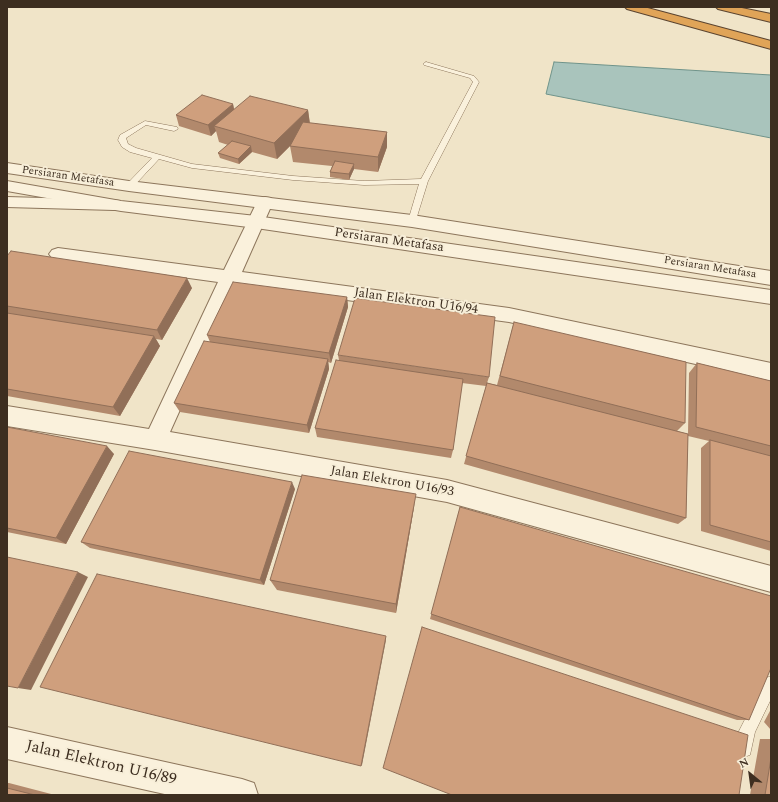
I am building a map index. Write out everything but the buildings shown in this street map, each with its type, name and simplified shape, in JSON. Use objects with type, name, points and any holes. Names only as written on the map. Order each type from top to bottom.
[{"type":"highway","points":[[631,7],[771,45]]},
{"type":"highway","points":[[722,7],[771,18]]},
{"type":"street","name":"Persiaran Metafasa","points":[[7,168],[129,186],[412,221],[771,278]]},
{"type":"street","name":"Persiaran Metafasa","points":[[7,186],[121,206],[256,222],[771,297]]},
{"type":"street","points":[[7,202],[121,206]]},
{"type":"street","points":[[155,440],[265,202]]},
{"type":"street","name":"Jalan Elektron U16/94","points":[[58,254],[509,315],[771,372]]},
{"type":"street","name":"Jalan Elektron U16/93","points":[[7,416],[155,440],[447,491],[771,578]]},
{"type":"street","name":"Jalan Elektron U16/89","points":[[7,743],[242,795]]},
{"type":"lane","points":[[412,221],[424,181],[476,82],[472,77],[426,64]]},
{"type":"lane","points":[[174,129],[145,123],[124,137],[122,140],[125,145],[133,150],[192,166],[293,178],[364,183],[424,181]]},
{"type":"lane","points":[[129,186],[157,157]]},
{"type":"lane","points":[[740,767],[747,731],[771,683]]},
{"type":"water","points":[[554,62],[771,75],[771,138],[546,94]]}]
